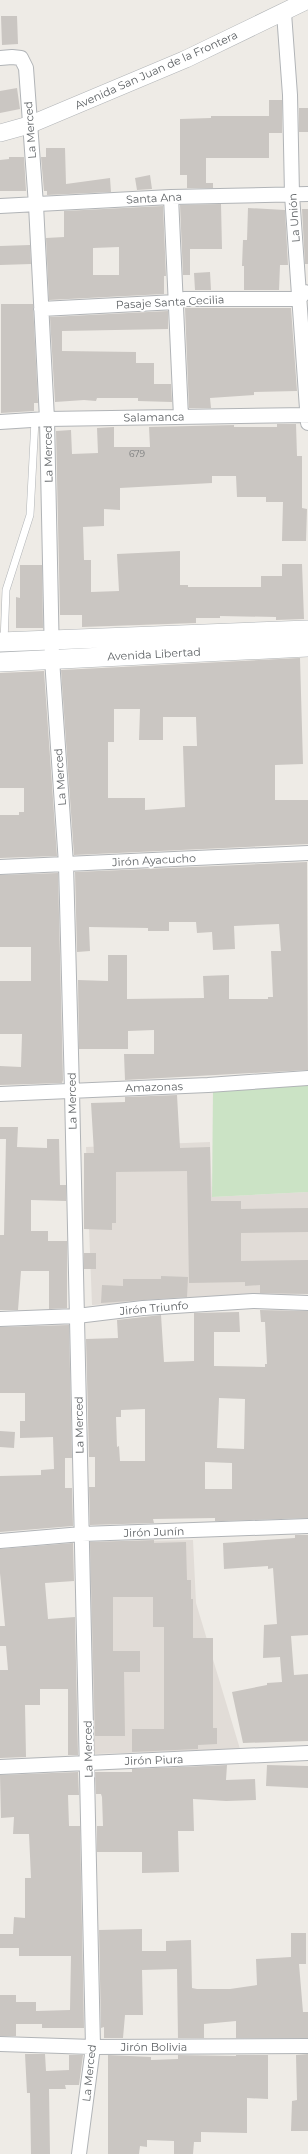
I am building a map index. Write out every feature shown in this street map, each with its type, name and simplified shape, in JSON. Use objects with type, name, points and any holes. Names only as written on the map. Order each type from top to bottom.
[{"type":"main road","name":"Avenida Libertad","points":[[2,642],[308,630]]},
{"type":"main road","name":"Avenida Libertad","points":[[0,662],[308,647]]},
{"type":"street","name":"Avenida San Juan de la Frontera","points":[[0,133],[29,125],[186,59],[284,13],[308,0]]},
{"type":"street","name":"La Unión","points":[[284,13],[290,95],[292,195],[304,294],[308,423]]},
{"type":"street","name":"La Merced","points":[[6,58],[21,58],[26,68],[36,205],[41,309],[41,419],[51,640],[66,864],[88,1763],[93,2047],[80,2154]]},
{"type":"street","name":"Santa Ana","points":[[0,206],[171,197],[308,194]]},
{"type":"street","points":[[171,197],[181,417]]},
{"type":"street","name":"Pasaje Santa Cecilia","points":[[41,309],[176,302],[184,299],[304,294]]},
{"type":"street","name":"Salamanca","points":[[0,422],[41,419],[308,416]]},
{"type":"street","name":"Jirón Ayacucho","points":[[0,867],[308,853]]},
{"type":"street","name":"Amazonas","points":[[0,1094],[208,1085],[308,1078]]},
{"type":"street","name":"Jirón Triunfo","points":[[0,1319],[77,1316],[142,1308],[229,1303],[308,1303]]},
{"type":"street","name":"Jirón Junín","points":[[0,1540],[82,1534],[308,1526]]},
{"type":"street","name":"Jirón Piura","points":[[0,1767],[308,1753]]},
{"type":"street","name":"Jirón Bolivia","points":[[0,2044],[93,2047],[308,2046]]},
{"type":"lane","points":[[2,642],[6,590],[30,516],[41,419]]},
{"type":"shaded area","points":[[210,1142],[212,1197],[308,1192],[308,1294],[92,1305],[86,1147]]},
{"type":"shaded area","points":[[193,1540],[196,1603],[240,1749],[94,1754],[90,1748],[86,1542]]},
{"type":"green space","points":[[308,1085],[308,1192],[212,1197],[213,1087]]},
{"type":"building","points":[[1,16],[17,16],[18,44],[2,45]]},
{"type":"building","points":[[17,88],[20,109],[0,113],[0,91]]},
{"type":"building","points":[[269,100],[282,100],[282,133],[269,133],[269,158],[206,158],[206,183],[213,183],[213,188],[187,188],[187,175],[180,175],[180,119],[211,118],[211,116],[269,116]]},
{"type":"building","points":[[299,108],[308,108],[308,132],[299,132]]},
{"type":"building","points":[[46,148],[65,148],[66,184],[110,178],[111,192],[47,195],[47,191],[44,191],[41,157],[46,157]]},
{"type":"building","points":[[9,157],[24,157],[26,191],[0,191],[0,160],[9,159]]},
{"type":"building","points":[[150,175],[152,189],[137,190],[135,178]]},
{"type":"building","points":[[221,204],[222,249],[190,249],[190,275],[183,275],[180,205]]},
{"type":"building","points":[[163,206],[166,276],[164,276],[164,294],[49,300],[46,238],[64,237],[64,211]],"holes":[[[119,247],[119,275],[93,275],[93,248]]]},
{"type":"building","points":[[248,208],[285,210],[288,265],[280,265],[279,290],[244,290],[244,266],[242,266],[243,240],[247,240]]},
{"type":"building","points":[[302,209],[308,209],[308,264],[305,264]]},
{"type":"building","points":[[30,245],[31,264],[0,265],[0,246]]},
{"type":"building","points":[[210,272],[211,290],[195,290],[194,273]]},
{"type":"building","points":[[1,304],[33,304],[38,403],[34,403],[34,411],[1,413]]},
{"type":"building","points":[[185,308],[291,308],[297,391],[254,392],[254,395],[210,398],[211,408],[189,408]]},
{"type":"building","points":[[168,311],[168,329],[62,331],[62,351],[136,352],[136,363],[154,363],[154,384],[171,384],[172,402],[138,401],[138,398],[97,398],[96,401],[84,400],[55,402],[50,317]]},
{"type":"building","points":[[277,424],[296,424],[297,456],[302,456],[302,508],[307,509],[306,541],[282,541],[283,502],[266,502],[266,497],[237,497],[236,476],[212,476],[212,483],[120,488],[120,510],[104,509],[104,526],[83,527],[84,560],[91,560],[91,592],[119,591],[117,554],[180,551],[180,585],[188,585],[188,587],[261,587],[261,576],[282,576],[282,564],[302,564],[304,619],[276,620],[276,617],[220,616],[220,618],[196,618],[196,623],[82,627],[82,615],[60,615],[56,431],[71,430],[72,454],[98,453],[97,428],[114,427],[114,447],[150,447],[149,427],[234,425],[234,427],[277,427]]},
{"type":"building","points":[[20,565],[42,565],[43,628],[16,628],[16,597],[20,598]]},
{"type":"building","points":[[300,658],[303,764],[275,765],[275,800],[308,800],[308,844],[74,855],[61,670]],"holes":[[[114,709],[140,709],[139,740],[163,740],[163,717],[196,717],[197,746],[183,746],[185,807],[145,810],[145,798],[108,798],[108,742],[114,742]]]},
{"type":"building","points":[[44,671],[57,856],[0,858],[0,815],[19,815],[19,812],[24,812],[24,788],[0,788],[0,673]]},
{"type":"building","points":[[307,862],[308,1070],[125,1080],[124,1054],[154,1054],[154,1030],[128,1031],[128,1049],[79,1049],[78,980],[108,981],[108,955],[127,955],[127,999],[204,998],[203,976],[229,975],[229,999],[268,999],[268,997],[273,997],[271,951],[281,951],[279,924],[234,926],[235,949],[213,950],[212,932],[197,933],[196,922],[169,922],[169,931],[148,931],[148,928],[89,927],[90,951],[77,952],[75,872]]},
{"type":"building","points":[[58,873],[63,1080],[62,1083],[0,1085],[0,1066],[21,1067],[22,1034],[0,1034],[0,981],[31,981],[31,947],[0,947],[0,875]]},
{"type":"building","points":[[177,1095],[180,1148],[210,1147],[211,1201],[241,1201],[241,1209],[308,1208],[308,1232],[241,1233],[241,1261],[308,1260],[308,1294],[260,1293],[260,1285],[245,1286],[245,1282],[189,1283],[187,1171],[116,1172],[116,1223],[112,1223],[112,1230],[84,1229],[84,1153],[94,1153],[91,1103],[125,1102],[125,1097]]},
{"type":"building","points":[[0,1127],[18,1127],[17,1147],[47,1148],[47,1139],[59,1139],[60,1185],[66,1185],[66,1201],[31,1200],[31,1231],[48,1231],[48,1241],[67,1241],[67,1308],[49,1309],[49,1271],[21,1271],[18,1310],[0,1310],[0,1235],[4,1235],[6,1139],[0,1139]]},
{"type":"building","points":[[84,1253],[96,1253],[96,1269],[84,1269]]},
{"type":"building","points":[[161,1276],[188,1277],[187,1297],[101,1303],[102,1285],[123,1286],[123,1279],[161,1279]]},
{"type":"building","points":[[260,1310],[308,1311],[308,1518],[223,1521],[215,1521],[215,1518],[153,1519],[154,1523],[90,1525],[89,1487],[95,1487],[95,1457],[89,1457],[86,1339],[118,1338],[117,1320],[161,1315],[164,1362],[194,1361],[194,1313],[239,1312],[240,1332],[214,1332],[214,1366],[265,1367],[265,1364],[267,1364],[265,1322],[261,1322]],"holes":[[[219,1398],[245,1399],[244,1449],[217,1448]],[[145,1409],[145,1461],[120,1461],[119,1446],[117,1447],[116,1417],[121,1417],[121,1410]],[[205,1462],[232,1463],[232,1489],[205,1489]]]},
{"type":"building","points":[[69,1325],[72,1458],[65,1458],[65,1488],[72,1488],[73,1526],[0,1532],[0,1476],[41,1475],[41,1470],[54,1469],[53,1437],[20,1438],[20,1421],[25,1421],[25,1393],[0,1393],[0,1327]]},
{"type":"building","points":[[0,1431],[15,1432],[14,1448],[0,1447]]},
{"type":"building","points":[[295,1535],[308,1535],[308,1635],[291,1636],[294,1675],[308,1674],[308,1741],[243,1743],[232,1692],[267,1685],[267,1683],[282,1682],[280,1657],[263,1658],[264,1625],[277,1624],[273,1568],[268,1569],[268,1566],[224,1569],[223,1543],[295,1538]]},
{"type":"building","points":[[154,1540],[154,1543],[186,1542],[187,1580],[191,1580],[191,1599],[193,1599],[193,1638],[213,1638],[213,1728],[217,1728],[217,1744],[198,1745],[198,1749],[132,1752],[132,1729],[164,1729],[164,1627],[153,1627],[153,1597],[113,1597],[113,1651],[140,1651],[140,1672],[124,1672],[125,1736],[95,1736],[90,1542]]},
{"type":"building","points":[[73,1543],[74,1581],[45,1583],[48,1619],[75,1617],[78,1755],[68,1755],[68,1689],[40,1689],[40,1705],[25,1705],[26,1757],[0,1758],[0,1670],[8,1670],[6,1646],[0,1646],[0,1626],[5,1626],[0,1573],[0,1549]]},
{"type":"building","points":[[227,1765],[226,1780],[255,1779],[256,1800],[226,1801],[193,1799],[194,1831],[178,1831],[179,1872],[142,1873],[142,1852],[97,1852],[97,1826],[103,1826],[102,1797],[101,1794],[96,1794],[95,1772],[132,1772],[132,1769]]},
{"type":"building","points":[[267,1765],[308,1766],[308,1788],[266,1786]]},
{"type":"building","points":[[78,1772],[79,1795],[68,1795],[69,1826],[80,1826],[84,2028],[42,2028],[42,2024],[16,2024],[16,2036],[0,2036],[0,1995],[16,1995],[16,2002],[36,2002],[36,2011],[70,2010],[71,1956],[19,1956],[19,1948],[0,1948],[0,1934],[13,1934],[14,1917],[25,1918],[25,1878],[31,1878],[29,1834],[13,1834],[14,1817],[1,1818],[0,1775]]},
{"type":"building","points":[[142,1929],[142,1951],[166,1951],[166,1941],[191,1940],[192,1988],[197,1989],[230,1989],[257,1985],[256,1959],[291,1957],[291,1933],[306,1933],[306,1964],[299,1964],[303,2012],[308,2012],[308,2038],[236,2038],[236,2021],[204,2024],[204,2038],[178,2038],[177,1969],[142,1970],[143,2015],[125,2015],[123,2038],[104,2038],[104,2027],[101,2028],[99,1930]]},
{"type":"building","points":[[25,2054],[45,2054],[46,2071],[69,2070],[69,2055],[83,2055],[79,2085],[65,2085],[66,2089],[49,2089],[50,2154],[31,2154],[30,2093],[27,2093]]},
{"type":"building","points":[[308,2054],[308,2131],[291,2131],[292,2101],[297,2100],[296,2055]]},
{"type":"building","points":[[108,2055],[151,2057],[151,2060],[178,2059],[178,2055],[268,2055],[268,2099],[247,2098],[247,2133],[201,2132],[201,2142],[194,2142],[193,2154],[174,2154],[174,2141],[147,2140],[147,2147],[140,2146],[139,2154],[108,2154]]}]
